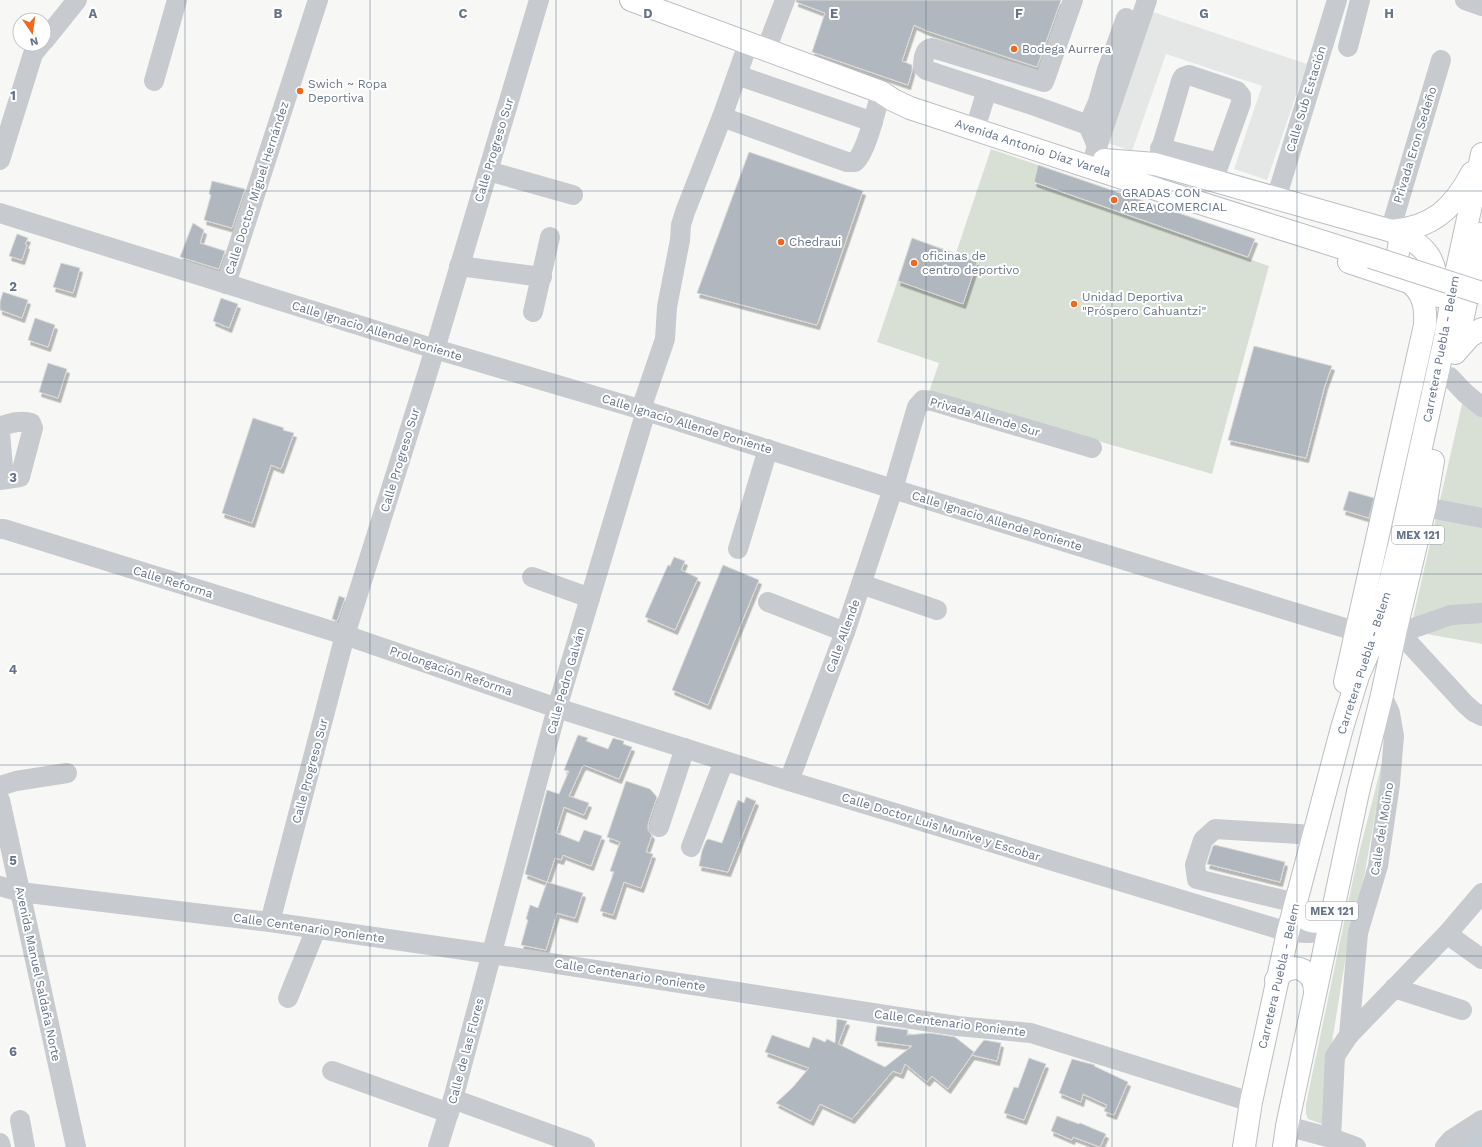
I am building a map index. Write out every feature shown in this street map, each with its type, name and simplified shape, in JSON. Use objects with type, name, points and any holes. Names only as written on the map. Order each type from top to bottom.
[{"type":"main road","name":"Avenida Antonio Díaz Varela","points":[[631,0],[881,92],[910,108],[1156,169]]},
{"type":"main road","name":"Avenida Antonio Díaz Varela","points":[[881,92],[897,92],[979,116],[1098,154],[1156,169],[1373,251],[1464,280]]},
{"type":"main road","points":[[1394,232],[1419,226],[1444,212],[1455,201],[1464,188],[1482,154]]},
{"type":"main road","name":"Carretera Puebla - Belem","points":[[1294,1138],[1315,992],[1358,792],[1399,632],[1455,354],[1482,154]]},
{"type":"main road","points":[[1156,169],[1216,172],[1276,199],[1394,232],[1416,242],[1427,253],[1432,262],[1464,280]]},
{"type":"main road","points":[[1156,169],[1197,214],[1409,282],[1414,285],[1422,296],[1426,315]]},
{"type":"main road","name":"Carretera Puebla - Belem","points":[[1464,280],[1482,223]]},
{"type":"main road","points":[[1385,274],[1397,257],[1400,241],[1394,232]]},
{"type":"main road","points":[[1409,282],[1464,280]]},
{"type":"main road","points":[[1358,792],[1362,742],[1370,692],[1365,634],[1426,315],[1429,307],[1464,280]]},
{"type":"main road","points":[[1365,634],[1379,588],[1384,550],[1437,314],[1464,280]]},
{"type":"main road","points":[[1455,354],[1470,336],[1482,329]]},
{"type":"main road","name":"Carretera Puebla - Belem","points":[[1244,1147],[1251,1102],[1276,980],[1342,728],[1358,676],[1365,634]]},
{"type":"main road","points":[[1296,903],[1300,914],[1310,921],[1330,923]]},
{"type":"main road","points":[[1276,980],[1284,971],[1290,968],[1302,969],[1307,972],[1313,980],[1315,992]]},
{"type":"street","points":[[52,31],[77,0]]},
{"type":"street","points":[[154,81],[177,0]]},
{"type":"street","name":"Calle Doctor Miguel Hernández","points":[[226,284],[318,0]]},
{"type":"street","name":"Calle Progreso Sur","points":[[270,922],[345,635],[435,349],[539,0]]},
{"type":"street","name":"Calle Pedro Galván","points":[[492,954],[557,708],[665,339],[667,307],[680,240],[681,225],[737,75],[757,47],[785,0]]},
{"type":"street","points":[[1073,0],[1044,82],[932,48],[929,48],[926,51],[923,67],[926,70],[1088,125]]},
{"type":"street","points":[[1098,154],[1088,125],[1098,102],[1107,70],[1132,0]]},
{"type":"street","points":[[1098,154],[1147,0]]},
{"type":"street","name":"Calle Sub Estación","points":[[1276,199],[1337,0]]},
{"type":"street","points":[[1348,47],[1360,0]]},
{"type":"street","points":[[1465,0],[1482,6]]},
{"type":"street","points":[[0,160],[35,52]]},
{"type":"street","name":"Privada Eron Sedeño","points":[[1394,232],[1441,60]]},
{"type":"street","points":[[737,75],[873,122]]},
{"type":"street","points":[[1156,169],[1181,81],[1183,77],[1190,75],[1237,91],[1241,96],[1241,103],[1216,172]]},
{"type":"street","points":[[979,116],[988,90]]},
{"type":"street","points":[[722,117],[822,154],[848,162],[854,162],[860,158],[873,122],[881,92]]},
{"type":"street","points":[[488,171],[573,195]]},
{"type":"street","name":"Calle Ignacio Allende Poniente","points":[[0,213],[435,349],[643,410],[893,489],[1365,634]]},
{"type":"street","points":[[533,312],[550,237]]},
{"type":"street","points":[[459,266],[542,277]]},
{"type":"street","points":[[1450,377],[1465,393],[1482,407]]},
{"type":"street","name":"Privada Allende Sur","points":[[893,489],[917,407],[923,400],[932,401],[1092,448]]},
{"type":"street","points":[[738,550],[768,450]]},
{"type":"street","name":"Calle Allende","points":[[789,781],[845,632],[893,489]]},
{"type":"street","points":[[1425,506],[1482,518]]},
{"type":"street","name":"Calle Reforma","points":[[0,529],[345,635]]},
{"type":"street","points":[[532,576],[590,598]]},
{"type":"street","points":[[861,584],[937,610]]},
{"type":"street","points":[[768,602],[845,632]]},
{"type":"street","points":[[1482,613],[1451,615],[1399,632],[1465,704],[1474,712],[1482,716]]},
{"type":"street","name":"Prolongación Reforma","points":[[345,635],[557,708]]},
{"type":"street","name":"Calle del Molino","points":[[1348,1035],[1358,933],[1378,866],[1390,777],[1394,736],[1390,713],[1382,695]]},
{"type":"street","name":"Calle Doctor Luis Munive y Escobar","points":[[557,708],[789,781],[1288,932],[1307,933],[1330,923]]},
{"type":"street","points":[[659,828],[685,748]]},
{"type":"street","points":[[691,848],[724,760]]},
{"type":"street","points":[[0,786],[16,781],[67,772]]},
{"type":"street","name":"Avenida Manuel Saldaña Norte","points":[[0,800],[76,1147]]},
{"type":"street","points":[[1296,903],[1198,878],[1195,865],[1203,840],[1215,829],[1314,835]]},
{"type":"street","name":"Calle Centenario Poniente","points":[[0,886],[20,892],[270,922],[492,954],[957,1026],[1032,1033],[1251,1102]]},
{"type":"street","name":"Calle del Molino","points":[[1331,1138],[1335,1056],[1348,1035],[1447,934],[1482,893]]},
{"type":"street","points":[[288,998],[316,929]]},
{"type":"street","points":[[1447,934],[1482,959]]},
{"type":"street","name":"Calle de las Flores","points":[[438,1147],[451,1106],[492,954]]},
{"type":"street","points":[[1394,988],[1462,1010]]},
{"type":"street","points":[[332,1071],[585,1147]]},
{"type":"street","points":[[20,1120],[25,1147]]},
{"type":"street","points":[[1445,1147],[1451,1140],[1482,1120]]},
{"type":"street","points":[[1294,1138],[1331,1138],[1356,1147]]},
{"type":"street","points":[[0,1143],[1,1147]]},
{"type":"shaded area","points":[[1150,11],[1307,64],[1267,180],[1234,169],[1262,86],[1166,54],[1132,151],[1105,142]]},
{"type":"shaded area","name":"Unidad Deportiva \"Próspero Cahuantzi\"","points":[[991,149],[1038,165],[1034,183],[1269,266],[1212,474],[929,392],[939,363],[877,342],[912,238],[956,253]]},
{"type":"shaded area","points":[[1465,391],[1482,394],[1482,644],[1410,631]]},
{"type":"shaded area","points":[[1389,735],[1365,872],[1348,943],[1323,1098],[1322,1124],[1308,1119],[1306,1114],[1306,1104],[1356,865]]},
{"type":"building","points":[[796,0],[1061,0],[1037,67],[927,31],[914,25],[902,61],[912,65],[908,85],[812,52],[825,13],[796,2]]},
{"type":"building","name":"Chedraui","points":[[749,152],[863,191],[817,325],[697,293]]},
{"type":"building","name":"GRADAS CON AREA COMERCIAL","points":[[1038,165],[1255,239],[1248,257],[1034,182]]},
{"type":"building","points":[[212,181],[245,189],[232,228],[204,220],[211,195],[209,194]]},
{"type":"building","points":[[193,223],[204,230],[200,243],[225,251],[219,269],[180,257]]},
{"type":"building","points":[[17,234],[28,238],[25,244],[27,245],[22,260],[9,256]]},
{"type":"building","points":[[912,238],[977,262],[963,304],[898,281]]},
{"type":"building","points":[[61,263],[80,268],[73,293],[53,287]]},
{"type":"building","points":[[3,292],[28,300],[22,318],[0,310],[0,302]]},
{"type":"building","points":[[221,298],[238,304],[229,328],[213,321]]},
{"type":"building","points":[[35,318],[55,325],[48,347],[28,340]]},
{"type":"building","points":[[1254,346],[1332,366],[1325,385],[1306,458],[1228,440]]},
{"type":"building","points":[[48,363],[67,369],[58,398],[39,392]]},
{"type":"building","points":[[253,418],[284,428],[283,430],[294,433],[281,469],[271,465],[252,523],[222,513]]},
{"type":"building","points":[[1349,491],[1374,498],[1369,518],[1343,510]]},
{"type":"building","points":[[674,557],[685,561],[681,570],[698,578],[675,630],[645,617],[668,565],[670,566]]},
{"type":"building","points":[[723,565],[759,580],[708,705],[672,690]]},
{"type":"building","points":[[339,596],[345,598],[337,621],[332,619]]},
{"type":"building","points":[[578,735],[588,738],[586,741],[608,749],[613,738],[624,741],[623,744],[632,747],[619,779],[584,765],[582,767],[569,796],[589,803],[584,815],[564,807],[556,833],[579,842],[584,830],[602,836],[591,866],[563,855],[561,860],[555,858],[547,882],[525,874],[547,790],[559,794],[569,771],[564,770]]},
{"type":"building","points":[[626,781],[650,789],[657,797],[648,824],[648,830],[652,835],[646,852],[653,854],[641,888],[624,882],[613,915],[600,911],[614,872],[610,871],[620,842],[607,837]]},
{"type":"building","points":[[746,797],[756,801],[728,872],[699,866],[706,841],[708,839],[722,843],[738,800],[744,803]]},
{"type":"building","points":[[1215,845],[1285,862],[1280,882],[1207,864],[1213,846]]},
{"type":"building","points":[[547,882],[583,893],[575,918],[557,913],[546,950],[521,945],[528,920],[526,919],[530,905],[538,908]]},
{"type":"building","points":[[837,1019],[847,1021],[838,1044],[885,1067],[912,1046],[875,1041],[877,1026],[908,1030],[907,1035],[930,1033],[955,1037],[974,1052],[948,1089],[932,1076],[927,1082],[905,1064],[901,1074],[893,1071],[852,1119],[820,1104],[811,1121],[776,1103],[793,1087],[809,1068],[765,1052],[772,1035],[809,1048],[813,1037],[825,1042],[827,1039],[835,1043]]},
{"type":"building","points":[[984,1040],[1001,1043],[997,1061],[972,1055]]},
{"type":"building","points":[[1029,1058],[1046,1064],[1024,1120],[1004,1113],[1014,1087],[1018,1088]]},
{"type":"building","points":[[1072,1059],[1095,1065],[1094,1066],[1128,1082],[1114,1115],[1104,1111],[1107,1105],[1083,1094],[1081,1102],[1059,1093]]},
{"type":"building","points":[[1057,1116],[1079,1124],[1080,1123],[1106,1134],[1100,1147],[1073,1137],[1072,1140],[1051,1131]]},
{"type":"waterway","points":[[1470,1147],[1482,1138]]},
{"type":"place","name":"Bodega Aurrera","points":[[1014,49]]},
{"type":"place","name":"Swich ~ Ropa Deportiva","points":[[300,91]]},
{"type":"place","name":"GRADAS CON AREA COMERCIAL","points":[[1114,200]]},
{"type":"place","name":"Chedraui","points":[[781,242]]},
{"type":"place","name":"oficinas de centro deportivo","points":[[914,263]]},
{"type":"place","name":"Unidad Deportiva \"Próspero Cahuantzi\"","points":[[1074,304]]}]
